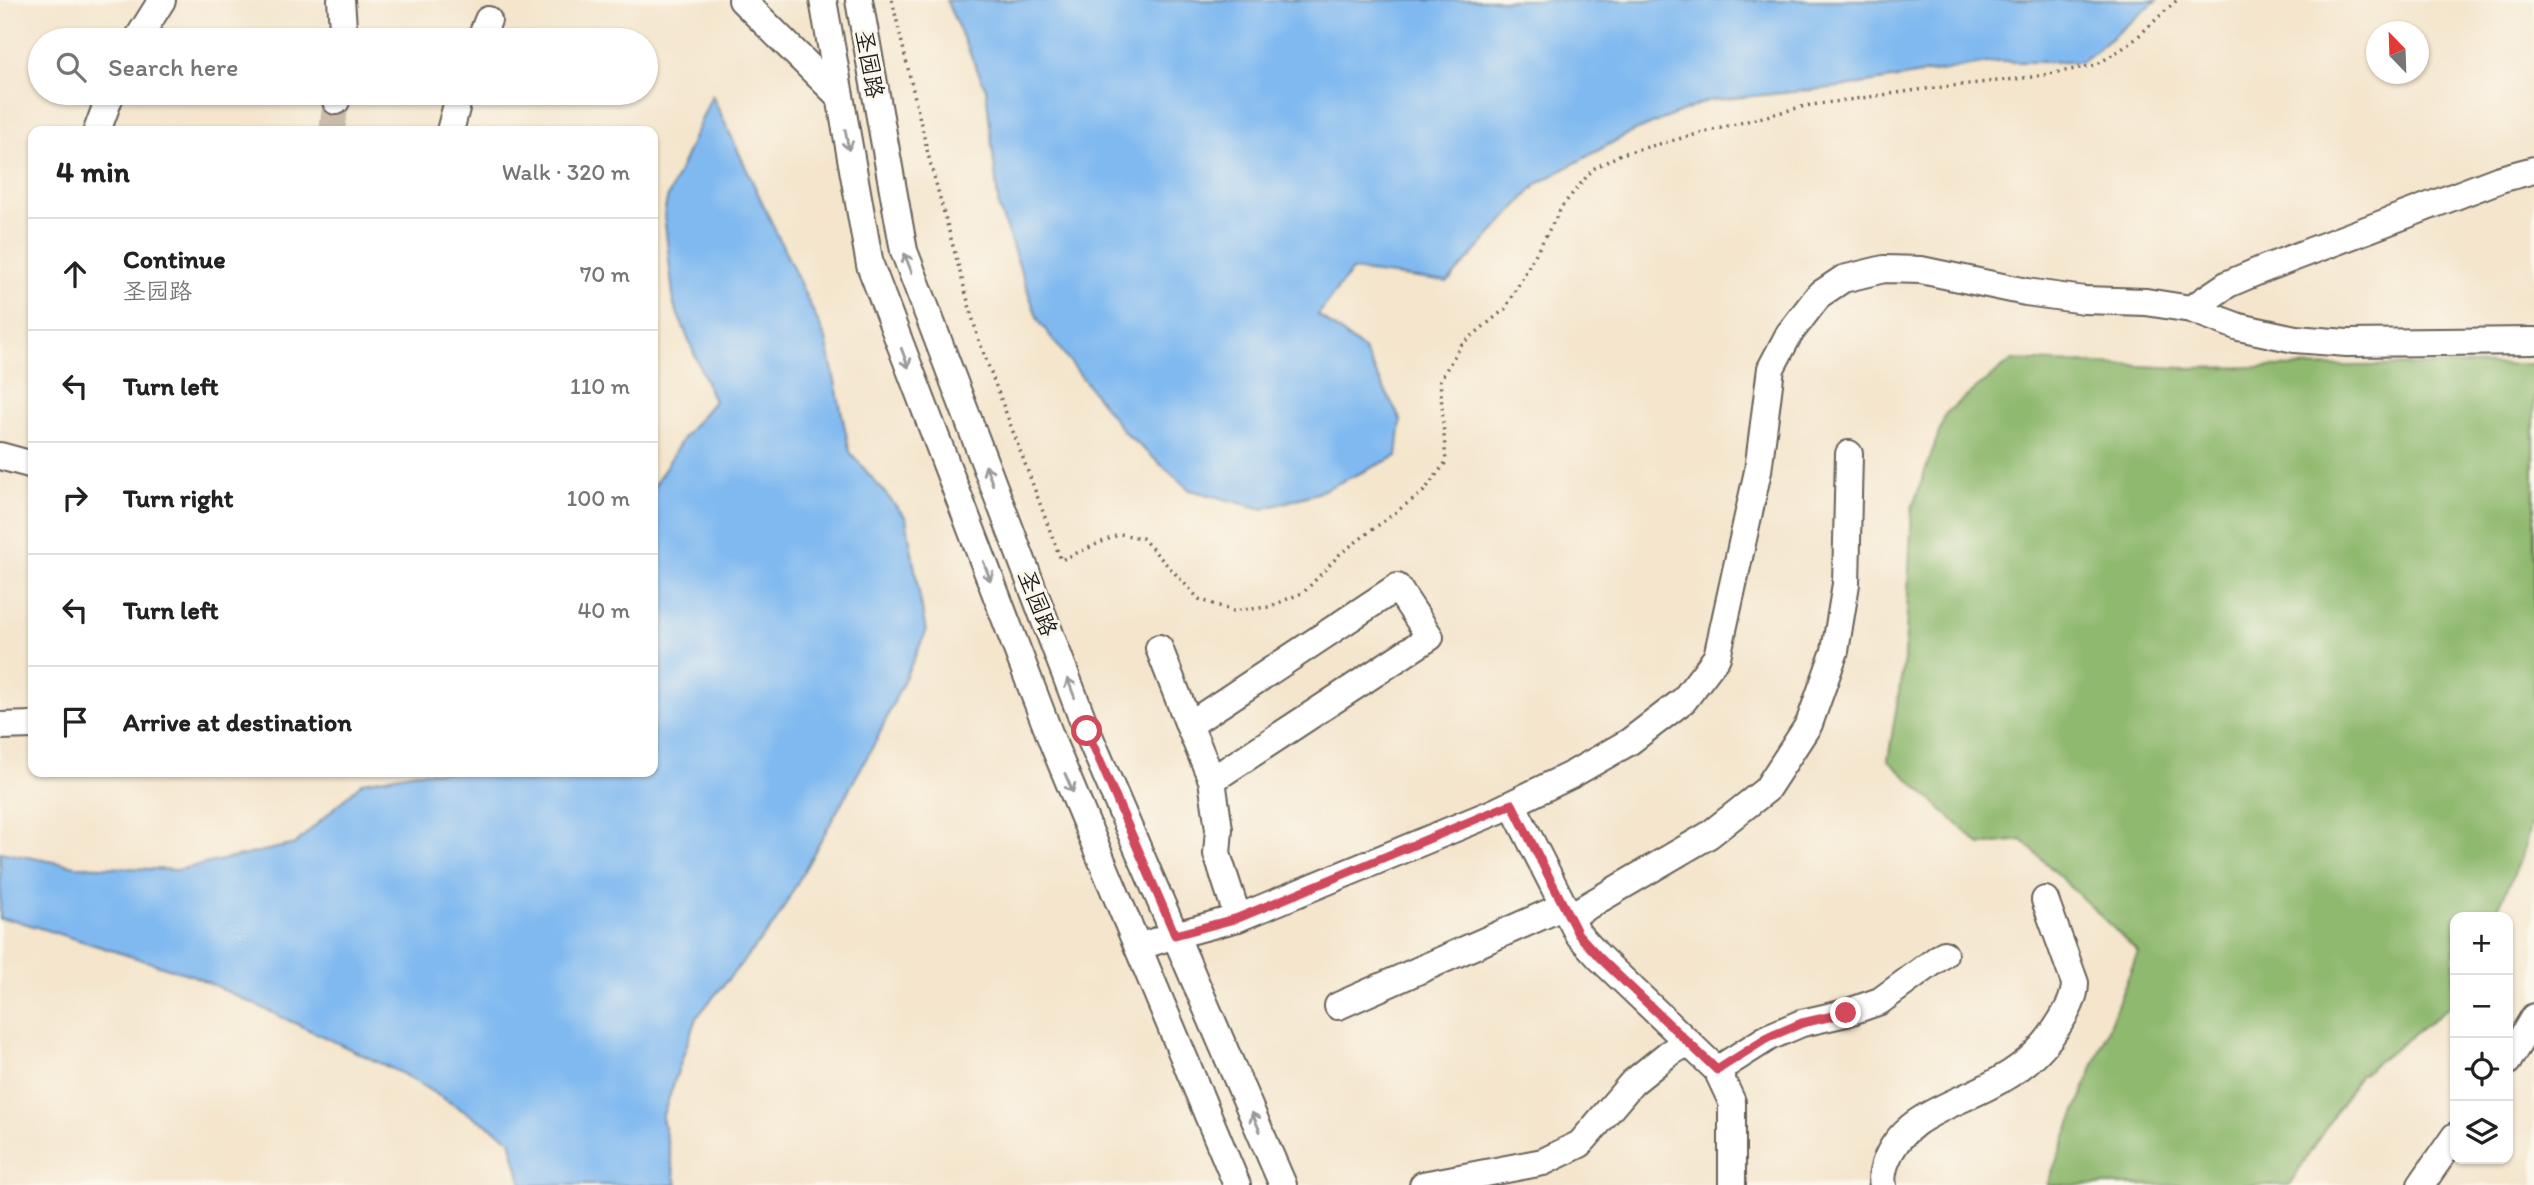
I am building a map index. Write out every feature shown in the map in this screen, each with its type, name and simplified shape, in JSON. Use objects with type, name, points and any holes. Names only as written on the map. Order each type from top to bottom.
[{"type":"street","points":[[144,28],[162,0]]},
{"type":"street","points":[[341,0],[343,28]]},
{"type":"street","points":[[742,0],[840,97]]},
{"type":"street","name":"圣园路","points":[[823,0],[870,265],[1054,746],[1237,1185]]},
{"type":"street","name":"圣园路","points":[[859,0],[904,251],[1087,731],[1283,1185]]},
{"type":"street","points":[[99,126],[107,105]]},
{"type":"street","points":[[451,126],[454,105]]},
{"type":"street","points":[[2190,309],[2228,284],[2261,270],[2500,179],[2534,170]]},
{"type":"street","points":[[1138,947],[1238,918],[1512,804],[1572,775],[1629,742],[1684,699],[1717,657],[1758,471],[1771,368],[1789,334],[1819,295],[1843,279],[1884,269],[1921,270],[2026,292],[2084,300],[2146,302],[2190,309],[2239,327],[2295,340],[2347,343],[2534,341]]},
{"type":"street","points":[[1338,1006],[1566,912],[1709,835],[1766,790],[1809,724],[1835,651],[1846,583],[1849,454]]},
{"type":"street","points":[[0,456],[28,464]]},
{"type":"street","points":[[1189,725],[1397,587],[1430,637],[1212,780]]},
{"type":"street","points":[[1159,648],[1212,780],[1219,829],[1217,854],[1238,918]]},
{"type":"street","points":[[0,726],[28,725]]},
{"type":"street","points":[[1512,804],[1578,934],[1717,1070],[1732,1102],[1732,1185]]},
{"type":"street","points":[[1883,1185],[1881,1178],[1889,1152],[1905,1130],[2017,1069],[2043,1048],[2062,1020],[2075,995],[2075,983],[2045,900]]},
{"type":"street","points":[[1717,1070],[1769,1037],[1791,1027],[1880,1001],[1944,954]]},
{"type":"street","points":[[2513,1053],[2534,1017]]},
{"type":"street","points":[[1423,1185],[1542,1161],[1580,1144],[1632,1083],[1668,1054],[1688,1042]]},
{"type":"street","points":[[2421,1185],[2450,1143]]},
{"type":"path","points":[[892,0],[928,154],[978,338],[1061,560],[1120,534],[1142,538],[1199,599],[1233,611],[1269,607],[1304,593],[1339,554],[1424,491],[1446,462],[1440,380],[1461,345],[1505,309],[1563,205],[1593,169],[1620,154],[1805,106],[2033,77],[2096,65],[2131,43],[2177,0]]},
{"type":"green space","points":[[2012,360],[2183,368],[2534,364],[2534,811],[2522,857],[2496,912],[2450,912],[2450,1006],[2359,1076],[2289,1185],[2047,1185],[2138,952],[2022,840],[1980,845],[1888,760],[1905,654],[1912,508],[1946,413]]},
{"type":"water","points":[[946,0],[2157,0],[2082,62],[1994,62],[1849,86],[1707,101],[1626,135],[1537,184],[1448,282],[1352,270],[1318,315],[1363,349],[1401,420],[1397,456],[1317,493],[1263,509],[1190,490],[1124,432],[1038,320],[999,208],[986,89]]},
{"type":"water","points":[[712,95],[826,339],[850,452],[906,518],[926,632],[877,739],[775,923],[696,1018],[662,1118],[677,1185],[522,1185],[510,1139],[401,1073],[194,976],[14,920],[0,919],[0,852],[76,866],[177,870],[295,844],[363,782],[390,777],[658,777],[658,480],[683,438],[714,401],[674,305],[664,215],[667,199]]},
{"type":"tunnel","points":[[333,126],[335,105]]},
{"type":"route","points":[[1087,731],[1175,935],[1238,918],[1512,804],[1578,934],[1717,1070],[1769,1037],[1802,1023],[1846,1013]]}]
